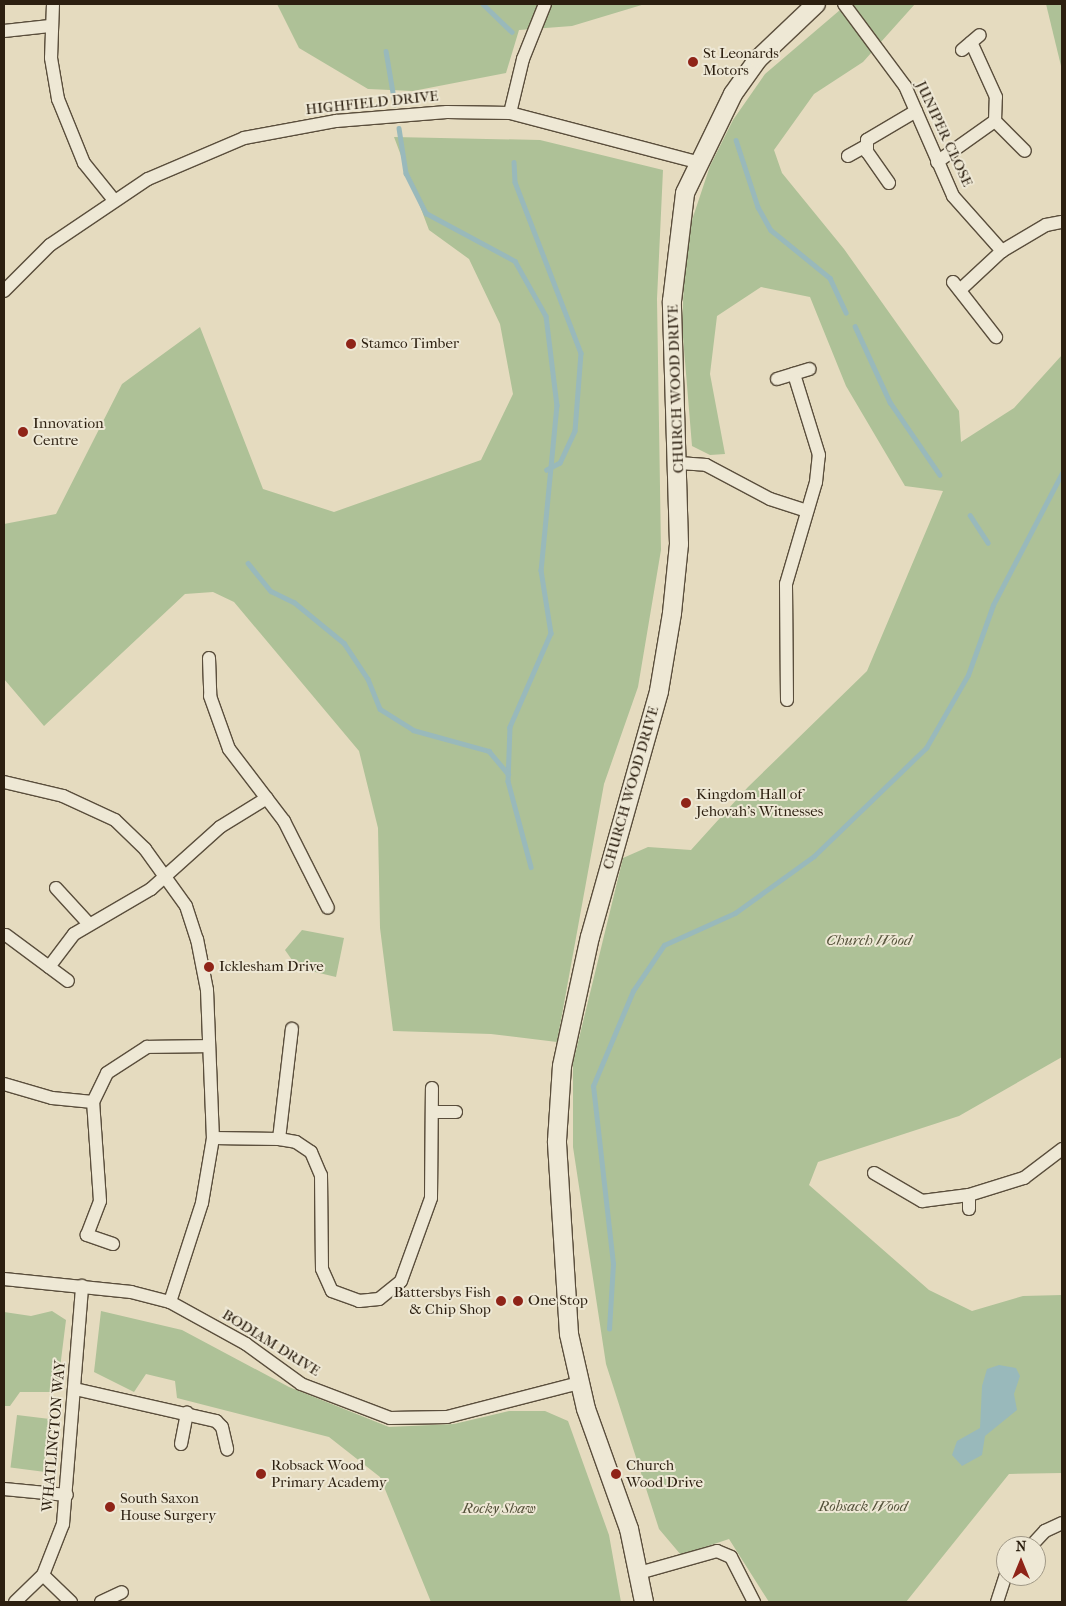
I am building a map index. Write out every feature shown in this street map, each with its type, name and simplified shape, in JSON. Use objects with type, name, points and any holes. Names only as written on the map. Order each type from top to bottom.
[{"type":"street","points":[[53,4],[50,26],[58,100],[84,163],[113,199]]},
{"type":"street","points":[[510,113],[523,58],[545,4]]},
{"type":"street","name":"CHURCH WOOD DRIVE","points":[[644,1602],[629,1529],[579,1383],[569,1334],[557,1141],[562,1066],[594,919],[659,690],[679,544],[679,462],[672,301],[685,193],[696,162],[758,58],[816,4]]},
{"type":"street","name":"JUNIPER CLOSE","points":[[844,4],[905,86],[953,196],[1002,251]]},
{"type":"street","points":[[4,31],[50,26]]},
{"type":"street","points":[[971,42],[996,97],[995,121],[1025,151]]},
{"type":"street","points":[[848,156],[866,146],[877,132],[916,111]]},
{"type":"street","name":"HIGHFIELD DRIVE","points":[[4,291],[50,245],[113,199],[244,138],[336,121],[447,112],[510,113],[696,162]]},
{"type":"street","points":[[937,162],[995,121]]},
{"type":"street","points":[[866,146],[889,183]]},
{"type":"street","points":[[996,337],[956,286],[1002,251],[1033,232],[1062,222]]},
{"type":"street","points":[[777,379],[809,369]]},
{"type":"street","points":[[791,692],[786,584],[807,511],[819,455],[794,374]]},
{"type":"street","points":[[679,462],[706,464],[770,499],[807,511]]},
{"type":"street","points":[[209,658],[210,696],[229,749],[284,821],[328,908]]},
{"type":"street","points":[[4,782],[63,796],[114,820],[145,849],[186,906],[197,939],[207,990],[213,1138],[202,1203],[170,1302]]},
{"type":"street","points":[[49,967],[74,934],[89,924],[117,912],[165,876],[220,827],[267,798]]},
{"type":"street","points":[[56,888],[89,924]]},
{"type":"street","points":[[6,935],[68,980]]},
{"type":"street","points":[[280,1139],[292,1029]]},
{"type":"street","points":[[114,1244],[85,1241],[100,1201],[93,1102],[107,1074],[147,1048],[209,1046]]},
{"type":"street","points":[[4,1084],[52,1098],[93,1102]]},
{"type":"street","points":[[213,1138],[280,1139],[296,1142],[311,1152],[321,1175],[322,1269],[332,1291],[359,1302],[379,1299],[401,1281],[431,1198],[432,1088]]},
{"type":"street","points":[[433,1112],[456,1112]]},
{"type":"street","points":[[874,1173],[922,1201],[969,1195],[1024,1178],[1062,1149]]},
{"type":"street","points":[[969,1195],[969,1209]]},
{"type":"street","name":"BODIAM DRIVE","points":[[4,1279],[82,1286],[170,1302],[246,1344],[301,1384],[390,1418],[447,1417],[579,1383]]},
{"type":"street","name":"WHATLINGTON WAY","points":[[15,1602],[43,1575],[55,1550],[67,1495],[82,1286]]},
{"type":"street","points":[[75,1389],[216,1421],[222,1427],[227,1449]]},
{"type":"street","points":[[181,1444],[187,1413]]},
{"type":"street","points":[[4,1489],[67,1495]]},
{"type":"street","points":[[1040,1536],[1045,1531],[1062,1523]]},
{"type":"street","points":[[639,1573],[718,1552],[731,1557],[754,1602]]},
{"type":"street","points":[[43,1575],[71,1602]]},
{"type":"street","points":[[997,1602],[1002,1586]]},
{"type":"street","points":[[101,1602],[122,1592]]},
{"type":"green space","points":[[277,4],[645,4],[572,26],[519,30],[506,73],[413,91],[368,89],[299,48]]},
{"type":"green space","name":"Church Wood","points":[[847,4],[915,4],[863,62],[814,94],[774,150],[782,173],[844,249],[959,411],[961,442],[1014,408],[1062,355],[1062,1057],[959,1116],[818,1162],[809,1185],[929,1290],[972,1311],[1023,1296],[1062,1295],[1062,1473],[1009,1474],[906,1602],[769,1602],[729,1539],[681,1555],[659,1529],[606,1364],[573,1147],[573,1063],[623,858],[648,847],[691,850],[748,787],[867,671],[943,491],[905,486],[846,386],[810,297],[761,287],[717,316],[710,374],[725,454],[710,455],[692,446],[682,325],[686,238],[710,166],[733,120],[765,74]]},
{"type":"green space","points":[[1046,4],[1062,4],[1062,70]]},
{"type":"green space","points":[[394,137],[540,140],[663,170],[657,299],[661,550],[638,687],[604,784],[557,1042],[491,1034],[393,1031],[380,928],[378,828],[359,751],[234,602],[213,592],[185,594],[44,726],[4,679],[4,524],[56,514],[122,384],[200,327],[263,489],[334,512],[481,460],[513,394],[500,324],[469,259],[429,230]]},
{"type":"green space","points":[[302,930],[344,938],[336,977],[311,971],[292,960],[285,950]]},
{"type":"green space","points":[[52,1311],[66,1320],[57,1392],[20,1392],[10,1406],[4,1406],[4,1312],[31,1316]]},
{"type":"green space","name":"Rocky Shaw","points":[[101,1311],[182,1330],[289,1387],[389,1427],[454,1424],[509,1411],[545,1411],[568,1421],[609,1535],[621,1602],[431,1602],[380,1477],[329,1437],[177,1398],[175,1381],[146,1374],[134,1392],[94,1372]]},
{"type":"green space","points":[[17,1415],[50,1419],[43,1472],[11,1468]]},
{"type":"water","points":[[999,1365],[1016,1368],[1020,1376],[1014,1394],[1017,1410],[985,1436],[982,1455],[962,1466],[952,1455],[957,1441],[980,1428],[982,1386],[987,1369]]},
{"type":"waterway","points":[[483,4],[512,32]]},
{"type":"waterway","points":[[386,51],[395,104]]},
{"type":"waterway","points":[[399,128],[406,173],[426,213],[515,261],[546,316],[557,405],[541,570],[551,633],[510,727],[508,781],[531,867]]},
{"type":"waterway","points":[[736,140],[758,207],[771,230],[830,278],[846,312]]},
{"type":"waterway","points":[[514,162],[515,182],[581,353],[575,431],[560,463],[547,470]]},
{"type":"waterway","points":[[855,326],[890,402],[940,475]]},
{"type":"waterway","points":[[609,1329],[613,1264],[593,1086],[633,991],[664,945],[735,913],[814,856],[926,748],[968,675],[993,605],[1062,473]]},
{"type":"waterway","points":[[970,515],[988,543]]},
{"type":"waterway","points":[[248,563],[271,591],[294,602],[344,643],[368,679],[380,709],[413,730],[489,751],[508,774]]},
{"type":"place","name":"St Leonards Motors","points":[[693,62]]},
{"type":"place","name":"Stamco Timber","points":[[351,344]]},
{"type":"place","name":"Innovation Centre","points":[[23,432]]},
{"type":"place","name":"Kingdom Hall of Jehovah's Witnesses","points":[[686,803]]},
{"type":"place","name":"Icklesham Drive","points":[[209,967]]},
{"type":"place","name":"Battersbys Fish & Chip Shop","points":[[501,1301]]},
{"type":"place","name":"One Stop","points":[[518,1301]]},
{"type":"place","name":"Robsack Wood Primary Academy","points":[[261,1474]]},
{"type":"place","name":"Church Wood Drive","points":[[616,1474]]},
{"type":"place","name":"South Saxon House Surgery","points":[[110,1507]]},
{"type":"park label","name":"Robsack Wood","points":[[863,1507]]}]
